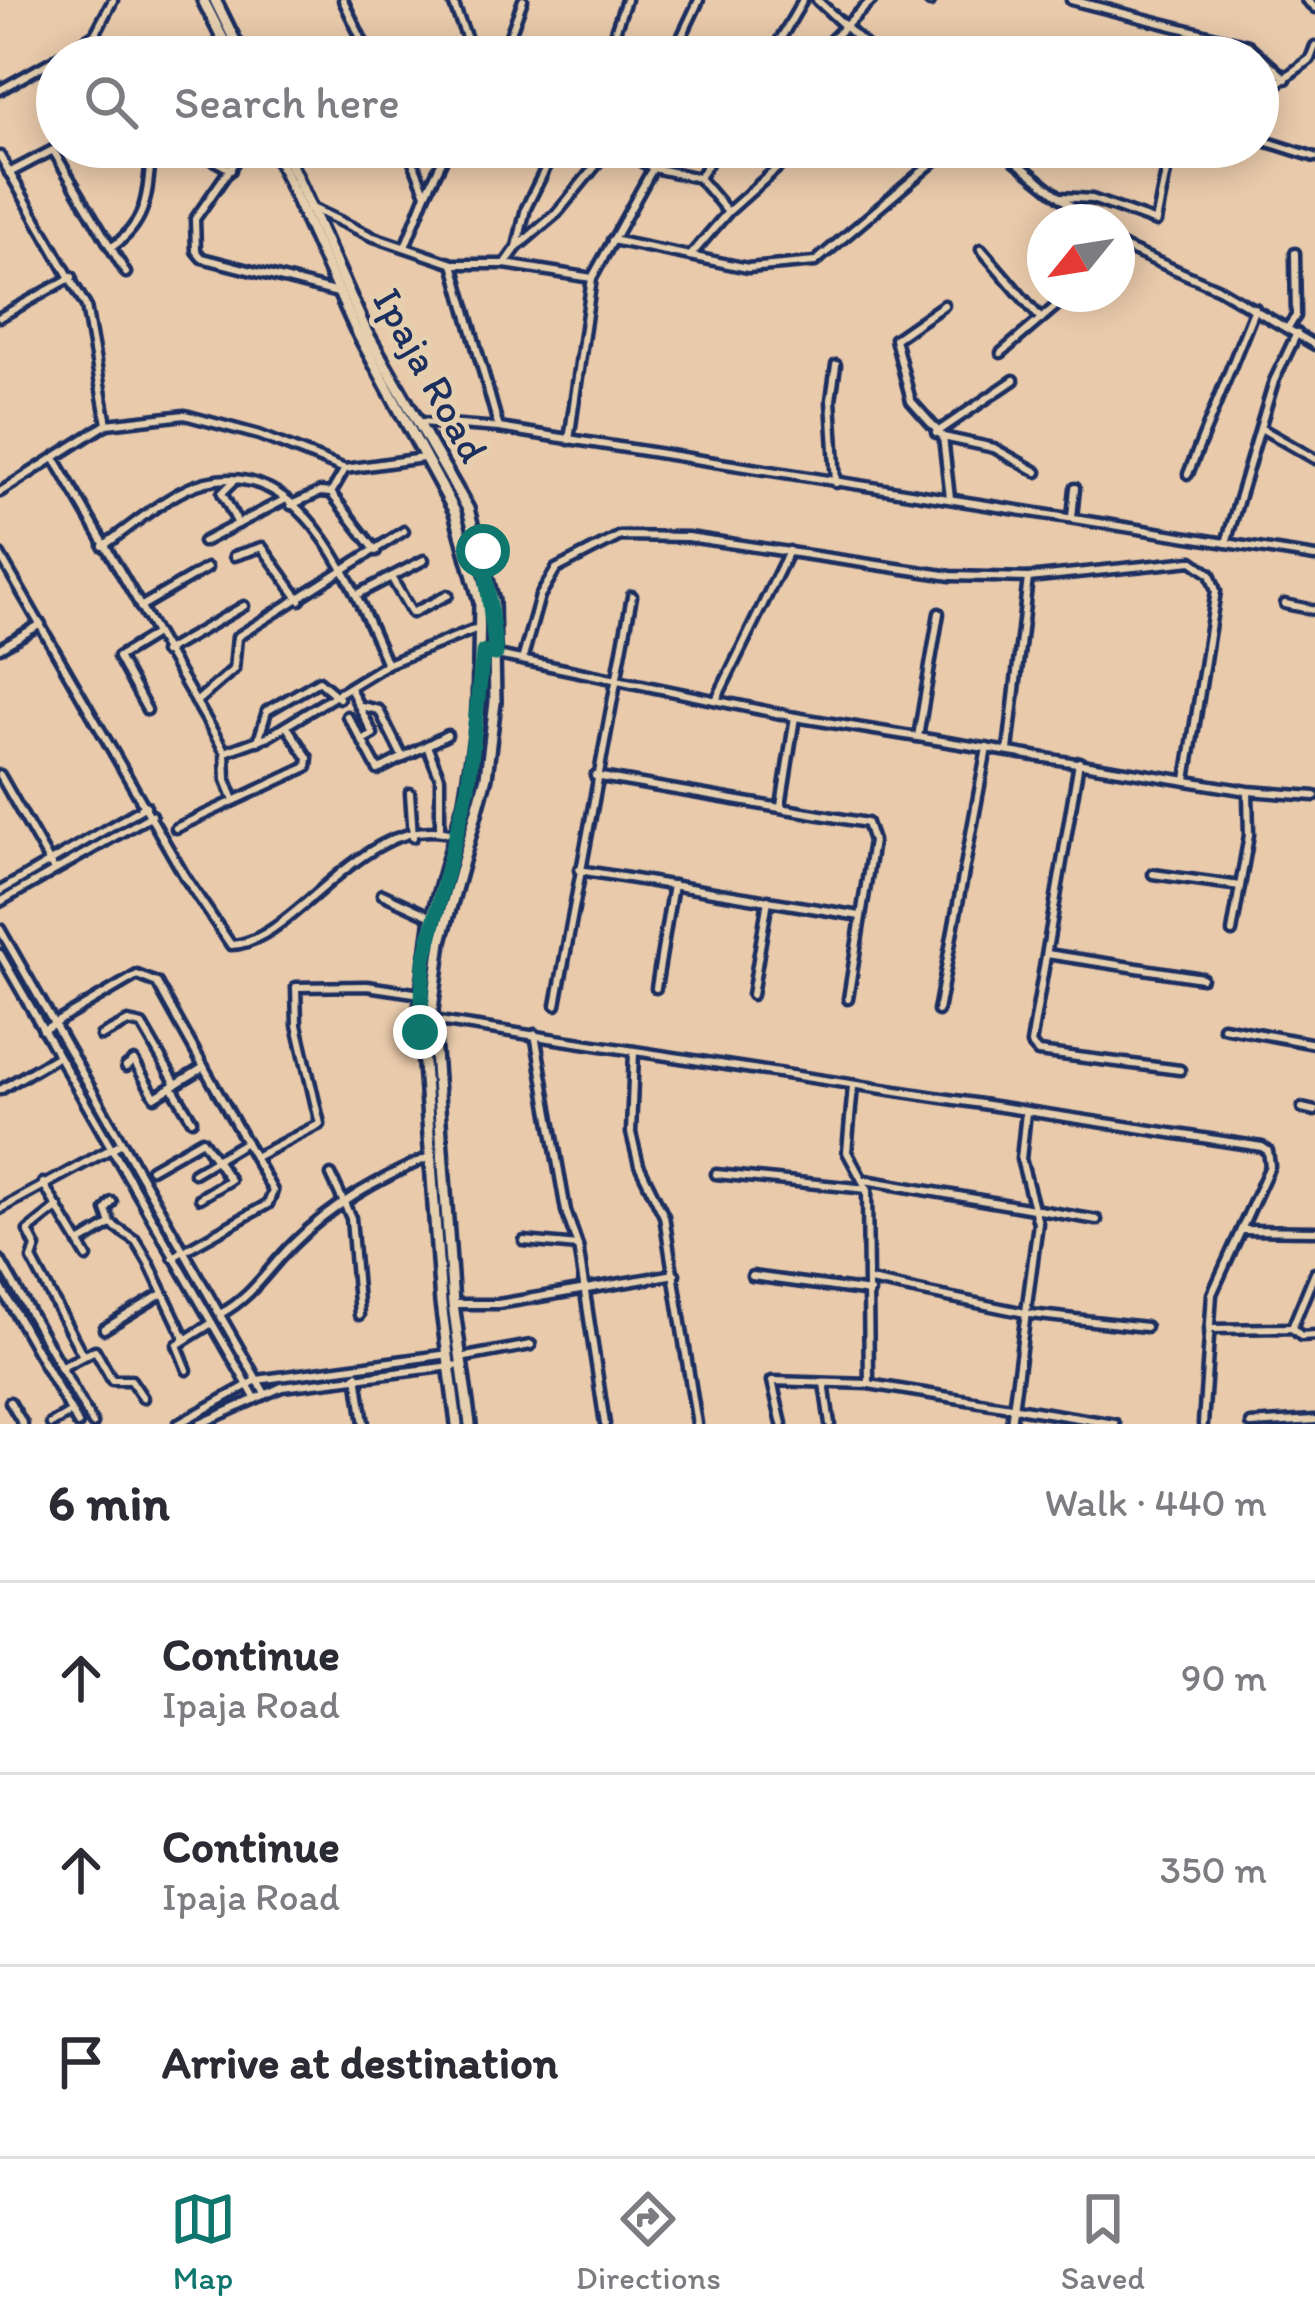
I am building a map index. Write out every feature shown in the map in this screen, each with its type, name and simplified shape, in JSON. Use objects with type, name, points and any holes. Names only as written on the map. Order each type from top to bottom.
[{"type":"main road","points":[[203,0],[221,36]]},
{"type":"main road","points":[[215,0],[233,36]]},
{"type":"main road","name":"Ipaja Road","points":[[282,168],[338,292],[483,551],[496,654],[486,777],[441,941],[432,1020],[457,1424]]},
{"type":"main road","name":"Ipaja Road","points":[[292,168],[367,333],[421,422],[463,531],[482,627],[478,720],[456,835],[432,917],[421,994],[429,1157],[455,1359],[470,1424]]},
{"type":"street","points":[[92,36],[113,0]]},
{"type":"street","points":[[344,0],[360,36]]},
{"type":"street","points":[[452,0],[466,36]]},
{"type":"street","points":[[510,36],[523,0]]},
{"type":"street","points":[[613,36],[626,0]]},
{"type":"street","points":[[682,36],[699,0]]},
{"type":"street","points":[[782,36],[803,0]]},
{"type":"street","points":[[817,0],[851,36]]},
{"type":"street","points":[[835,36],[872,0]]},
{"type":"street","points":[[1071,0],[1213,36]]},
{"type":"street","points":[[1306,0],[1315,8]]},
{"type":"street","points":[[1279,84],[1310,59],[1315,46]]},
{"type":"street","points":[[0,90],[36,70]]},
{"type":"street","points":[[1279,73],[1286,79]]},
{"type":"street","points":[[1279,146],[1315,157]]},
{"type":"street","points":[[0,156],[86,307],[107,424]]},
{"type":"street","points":[[0,188],[36,161]]},
{"type":"street","points":[[64,168],[126,273]]},
{"type":"street","points":[[112,247],[134,232],[144,215],[150,168]]},
{"type":"street","points":[[227,168],[231,170],[195,219],[196,251],[202,258],[338,292]]},
{"type":"street","points":[[415,168],[426,194]]},
{"type":"street","points":[[405,248],[439,168]]},
{"type":"street","points":[[517,247],[526,208],[546,168]]},
{"type":"street","points":[[505,264],[596,168]]},
{"type":"street","points":[[569,440],[592,278],[652,168],[699,178],[728,212]]},
{"type":"street","points":[[699,178],[705,168]]},
{"type":"street","points":[[690,256],[728,212],[777,168]]},
{"type":"street","points":[[612,240],[755,268],[815,262],[926,168]]},
{"type":"street","points":[[1024,168],[1069,204]]},
{"type":"street","points":[[1061,197],[1092,199],[1156,222],[1167,168]]},
{"type":"street","points":[[309,207],[453,264],[505,264],[592,278]]},
{"type":"street","points":[[982,249],[1042,320]]},
{"type":"street","points":[[1288,327],[1296,316],[1295,253]]},
{"type":"street","points":[[1135,255],[1255,308],[1315,345]]},
{"type":"street","points":[[453,264],[499,428]]},
{"type":"street","points":[[0,317],[72,277]]},
{"type":"street","points":[[944,305],[895,339],[911,401],[940,435],[950,498]]},
{"type":"street","points":[[1188,474],[1255,308]]},
{"type":"street","points":[[1001,353],[1051,312]]},
{"type":"street","points":[[1226,543],[1264,430],[1274,381],[1297,333]]},
{"type":"street","points":[[836,365],[831,400],[836,483]]},
{"type":"street","points":[[940,435],[1013,380]]},
{"type":"street","points":[[0,492],[107,424],[185,416],[259,435],[345,469],[432,456]]},
{"type":"street","points":[[421,422],[499,428],[1315,557]]},
{"type":"street","points":[[1264,430],[1315,459]]},
{"type":"street","points":[[940,435],[994,448],[1036,472]]},
{"type":"street","points":[[55,459],[225,752],[226,780],[234,800]]},
{"type":"street","points":[[331,493],[345,469]]},
{"type":"street","points":[[103,546],[200,483],[233,481],[288,502],[345,570],[387,664]]},
{"type":"street","points":[[233,481],[222,493],[238,524]]},
{"type":"street","points":[[1072,517],[1075,488]]},
{"type":"street","points":[[203,542],[320,492],[331,493],[376,551]]},
{"type":"street","points":[[196,702],[234,669],[237,637],[404,531]]},
{"type":"street","points":[[523,657],[540,596],[556,569],[600,544],[644,533],[951,576],[1028,578],[1182,559],[1210,574],[1216,591],[1186,779]]},
{"type":"street","points":[[234,556],[262,547],[300,600]]},
{"type":"street","points":[[717,698],[789,551]]},
{"type":"street","points":[[0,555],[221,936],[234,946],[281,920],[377,845],[440,830],[456,835]]},
{"type":"street","points":[[356,595],[424,560]]},
{"type":"street","points":[[140,607],[207,568]]},
{"type":"street","points":[[391,578],[412,613],[448,595]]},
{"type":"street","points":[[1008,750],[1028,578]]},
{"type":"street","points":[[556,1005],[613,678],[632,596]]},
{"type":"street","points":[[1285,604],[1315,610]]},
{"type":"street","points":[[164,652],[244,606]]},
{"type":"street","points":[[919,737],[939,613]]},
{"type":"street","points":[[0,648],[41,624]]},
{"type":"street","points":[[225,752],[286,727],[387,664],[482,627]]},
{"type":"street","points":[[148,710],[118,657],[154,634]]},
{"type":"street","points":[[483,652],[795,717],[1248,791],[1315,796]]},
{"type":"street","points":[[258,741],[267,711],[319,681],[339,698]]},
{"type":"street","points":[[351,690],[373,730],[362,740]]},
{"type":"street","points":[[361,706],[379,710],[403,758]]},
{"type":"street","points":[[347,716],[378,770],[447,735]]},
{"type":"street","points":[[781,806],[795,717]]},
{"type":"street","points":[[176,828],[307,767],[308,758],[286,727]]},
{"type":"street","points":[[427,746],[440,778],[440,830]]},
{"type":"street","points":[[938,1011],[987,748]]},
{"type":"street","points":[[1078,762],[1034,1049],[1180,1070]]},
{"type":"street","points":[[0,776],[54,870]]},
{"type":"street","points":[[595,776],[869,825],[873,842],[848,998]]},
{"type":"street","points":[[1232,932],[1250,819],[1248,791]]},
{"type":"street","points":[[410,793],[413,837]]},
{"type":"street","points":[[0,890],[146,806]]},
{"type":"street","points":[[0,902],[152,815]]},
{"type":"street","points":[[579,870],[860,916]]},
{"type":"street","points":[[1153,874],[1240,886]]},
{"type":"street","points":[[656,988],[673,885]]},
{"type":"street","points":[[382,894],[432,917]]},
{"type":"street","points":[[752,995],[767,900]]},
{"type":"street","points":[[0,929],[264,1392]]},
{"type":"street","points":[[0,954],[108,1150],[254,1396]]},
{"type":"street","points":[[1047,954],[1202,978]]},
{"type":"street","points":[[43,1030],[137,975],[157,983],[273,1191],[268,1204],[173,1257]]},
{"type":"street","points":[[254,1157],[320,1124],[297,1025],[296,987],[367,986],[421,994]]},
{"type":"street","points":[[432,1020],[1262,1147],[1268,1151],[1270,1166],[1212,1294],[1203,1424]]},
{"type":"street","points":[[101,1036],[128,1022],[142,1025],[192,1120]]},
{"type":"street","points":[[1223,1027],[1315,1044]]},
{"type":"street","points":[[535,1034],[566,1211],[578,1246],[605,1424]]},
{"type":"street","points":[[634,1051],[631,1133],[639,1165],[660,1203],[697,1424]]},
{"type":"street","points":[[0,1090],[58,1056]]},
{"type":"street","points":[[126,1067],[134,1061],[155,1097],[204,1067]]},
{"type":"street","points":[[853,1086],[847,1152],[856,1175],[866,1185],[869,1384]]},
{"type":"street","points":[[1301,1108],[1315,1111]]},
{"type":"street","points":[[1011,1424],[1030,1314],[1037,1212],[1021,1159],[1027,1112]]},
{"type":"street","points":[[151,1169],[202,1140],[219,1158],[230,1180],[200,1198]]},
{"type":"street","points":[[194,1173],[246,1142]]},
{"type":"street","points":[[0,1209],[120,1144]]},
{"type":"street","points":[[220,1314],[256,1289],[289,1247],[344,1201],[429,1157]]},
{"type":"street","points":[[716,1174],[866,1185],[1097,1220]]},
{"type":"street","points":[[331,1175],[344,1201],[357,1253],[358,1315]]},
{"type":"street","points":[[44,1183],[87,1257]]},
{"type":"street","points":[[112,1202],[106,1210],[111,1224],[136,1241],[185,1339]]},
{"type":"street","points":[[58,1207],[28,1231],[36,1246],[32,1259],[82,1354]]},
{"type":"street","points":[[79,1243],[111,1224]]},
{"type":"street","points":[[1242,1230],[1315,1231]]},
{"type":"street","points":[[524,1241],[578,1246]]},
{"type":"street","points":[[0,1260],[93,1424]]},
{"type":"street","points":[[1292,1328],[1315,1272]]},
{"type":"street","points":[[453,1304],[498,1304],[675,1274]]},
{"type":"street","points":[[752,1276],[870,1292]]},
{"type":"street","points":[[870,1280],[1030,1314],[1146,1327]]},
{"type":"street","points":[[0,1286],[78,1424]]},
{"type":"street","points":[[104,1329],[160,1295]]},
{"type":"street","points":[[187,1370],[177,1345],[212,1323]]},
{"type":"street","points":[[1210,1329],[1292,1328],[1301,1336],[1315,1335]]},
{"type":"street","points":[[206,1423],[264,1392],[531,1345]]},
{"type":"street","points":[[60,1367],[95,1350],[112,1379],[131,1380],[142,1398]]},
{"type":"street","points":[[178,1424],[257,1380],[455,1359]]},
{"type":"street","points":[[357,1375],[364,1424]]},
{"type":"street","points":[[782,1424],[772,1381],[869,1384],[1114,1424]]},
{"type":"street","points":[[824,1383],[830,1424]]},
{"type":"street","points":[[10,1402],[23,1424]]},
{"type":"street","points":[[51,1424],[71,1412]]},
{"type":"street","points":[[1251,1424],[1315,1420]]},
{"type":"route","points":[[420,1032],[424,962],[468,787],[483,652],[496,654],[483,551]]}]
